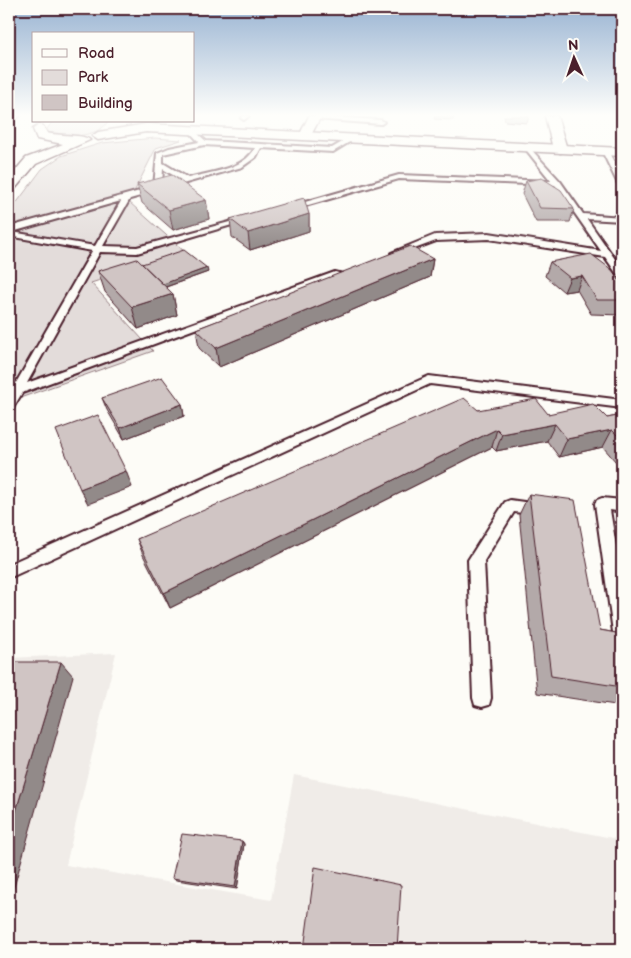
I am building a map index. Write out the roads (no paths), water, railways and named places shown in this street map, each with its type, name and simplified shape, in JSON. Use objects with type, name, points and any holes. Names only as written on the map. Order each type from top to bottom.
[{"type":"main road","points":[[9,187],[33,161]]},
{"type":"lane","points":[[158,188],[159,161]]},
{"type":"lane","points":[[9,232],[240,166],[247,161]]},
{"type":"lane","points":[[538,161],[557,183],[622,274]]},
{"type":"lane","points":[[610,161],[621,180]]},
{"type":"lane","points":[[159,164],[187,181]]},
{"type":"lane","points":[[277,211],[399,177],[557,183]]},
{"type":"lane","points":[[9,405],[127,197]]},
{"type":"lane","points":[[9,232],[98,249],[137,250],[258,216]]},
{"type":"lane","points":[[579,216],[622,219]]},
{"type":"lane","points":[[388,256],[435,238],[489,236],[608,255]]},
{"type":"lane","points":[[19,390],[351,269]]},
{"type":"lane","points":[[9,571],[430,380],[622,404]]},
{"type":"lane","points":[[622,506],[602,504],[622,632]]},
{"type":"lane","points":[[482,698],[476,560],[510,506],[555,510]]}]
